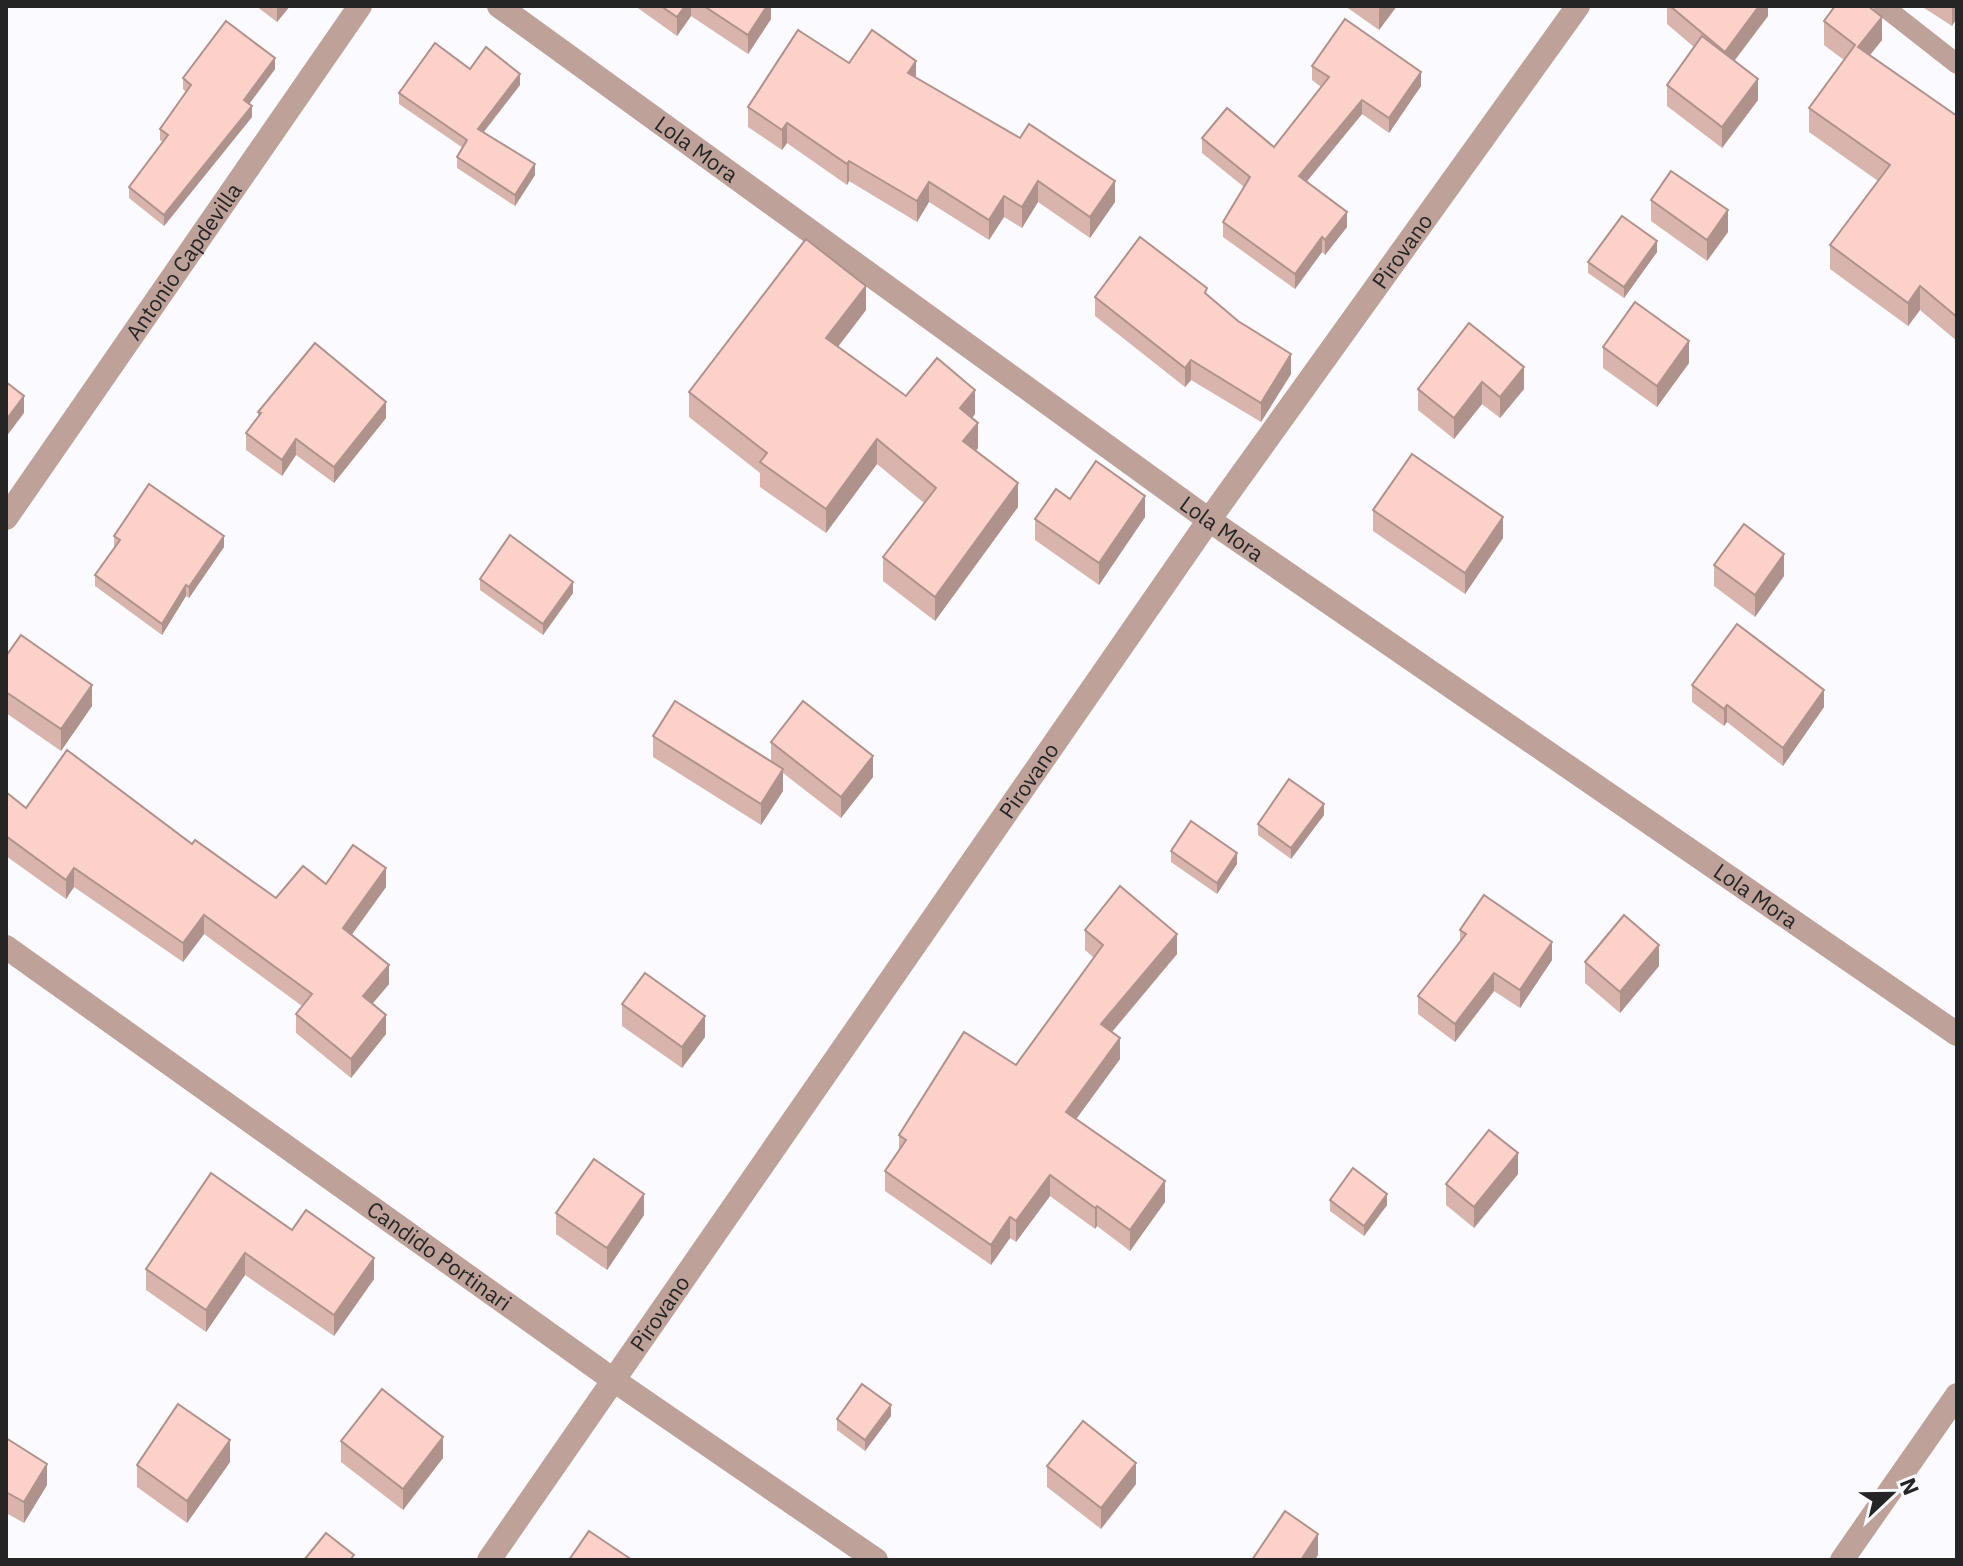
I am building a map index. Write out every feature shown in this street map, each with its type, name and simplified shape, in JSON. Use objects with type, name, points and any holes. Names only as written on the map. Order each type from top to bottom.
[{"type":"street","name":"Antonio Capdevilla","points":[[6,518],[360,6]]},
{"type":"street","name":"Lola Mora","points":[[499,6],[1209,520],[1957,1034]]},
{"type":"street","name":"Pirovano","points":[[489,1560],[1209,520],[1578,6]]},
{"type":"street","name":"Candido Portinari","points":[[6,947],[612,1379],[876,1560]]},
{"type":"street","points":[[1842,1560],[1957,1395]]},
{"type":"lane","points":[[1883,6],[1957,64]]},
{"type":"building","points":[[661,6],[685,6],[677,17]]},
{"type":"building","points":[[704,6],[767,6],[748,35]]},
{"type":"building","points":[[1670,6],[1759,6],[1725,52]]},
{"type":"building","points":[[1835,6],[1868,6],[1882,17],[1858,47],[1957,116],[1957,317],[1920,286],[1908,303],[1830,245],[1890,165],[1809,108],[1855,45],[1824,21]]},
{"type":"building","points":[[1345,19],[1421,72],[1389,118],[1362,100],[1299,176],[1347,212],[1325,240],[1322,237],[1295,274],[1223,222],[1250,177],[1202,138],[1227,108],[1274,147],[1329,77],[1312,66]]},
{"type":"building","points":[[226,21],[275,58],[244,100],[252,106],[164,215],[129,187],[168,135],[160,129],[191,85],[183,78]]},
{"type":"building","points":[[798,30],[849,63],[872,30],[916,61],[908,73],[1020,138],[1029,124],[1115,181],[1090,217],[1038,181],[1022,207],[1004,196],[989,220],[929,182],[917,201],[849,161],[847,164],[787,123],[782,130],[748,107]]},
{"type":"building","points":[[1702,36],[1758,79],[1722,127],[1667,85]]},
{"type":"building","points":[[435,43],[470,69],[486,47],[520,74],[478,129],[535,164],[515,195],[457,157],[467,140],[399,93]]},
{"type":"building","points":[[1671,171],[1728,210],[1707,240],[1651,200]]},
{"type":"building","points":[[1622,216],[1657,241],[1624,287],[1588,262]]},
{"type":"building","points":[[1140,237],[1207,288],[1205,293],[1238,321],[1291,354],[1261,403],[1191,360],[1185,368],[1095,297]]},
{"type":"building","points":[[806,239],[866,286],[826,338],[906,396],[937,358],[975,390],[960,408],[978,423],[963,441],[1018,483],[935,597],[883,557],[936,488],[877,439],[826,509],[760,462],[767,453],[689,392]]},
{"type":"building","points":[[1635,302],[1689,341],[1657,386],[1603,347]]},
{"type":"building","points":[[1469,323],[1524,367],[1500,397],[1482,382],[1454,418],[1418,389]]},
{"type":"building","points":[[315,343],[386,402],[334,467],[296,439],[282,460],[246,433],[261,413],[258,412]]},
{"type":"building","points":[[6,382],[24,396],[6,420]]},
{"type":"building","points":[[1412,454],[1503,517],[1465,573],[1373,510]]},
{"type":"building","points":[[1096,461],[1145,496],[1099,563],[1035,519],[1056,489],[1070,499]]},
{"type":"building","points":[[149,484],[224,536],[189,587],[186,585],[162,624],[95,575],[120,540],[114,536]]},
{"type":"building","points":[[1744,524],[1784,554],[1755,595],[1714,565]]},
{"type":"building","points":[[510,535],[573,582],[543,624],[480,579]]},
{"type":"building","points":[[1737,624],[1824,690],[1783,748],[1727,705],[1724,709],[1692,685]]},
{"type":"building","points":[[21,635],[92,685],[61,729],[6,692],[6,656]]},
{"type":"building","points":[[675,701],[783,769],[761,804],[653,736]]},
{"type":"building","points":[[803,701],[873,756],[841,797],[771,742]]},
{"type":"building","points":[[67,750],[192,844],[195,840],[276,898],[303,866],[326,884],[353,845],[386,868],[343,928],[389,965],[363,996],[386,1015],[351,1059],[296,1014],[312,994],[204,915],[183,943],[74,868],[66,880],[6,836],[6,792],[26,808]]},
{"type":"building","points":[[1289,779],[1324,804],[1291,848],[1258,824]]},
{"type":"building","points":[[1191,821],[1237,853],[1217,883],[1171,851]]},
{"type":"building","points":[[1120,886],[1177,934],[1101,1024],[1120,1038],[1066,1112],[1165,1181],[1130,1230],[1050,1175],[1016,1221],[1010,1217],[991,1245],[885,1171],[906,1140],[899,1135],[964,1032],[1016,1065],[1103,945],[1085,930]]},
{"type":"building","points":[[1484,895],[1552,942],[1520,990],[1494,973],[1455,1024],[1418,996],[1466,934],[1460,930]]},
{"type":"building","points":[[1624,915],[1659,945],[1620,992],[1585,962]]},
{"type":"building","points":[[645,973],[705,1016],[682,1047],[622,1004]]},
{"type":"building","points":[[1489,1130],[1518,1153],[1474,1207],[1446,1184]]},
{"type":"building","points":[[594,1159],[644,1194],[607,1248],[556,1213]]},
{"type":"building","points":[[1353,1168],[1387,1194],[1364,1226],[1330,1200]]},
{"type":"building","points":[[211,1173],[292,1230],[306,1210],[374,1258],[334,1315],[245,1253],[206,1310],[146,1269]]},
{"type":"building","points":[[862,1384],[891,1405],[865,1440],[837,1419]]},
{"type":"building","points":[[382,1389],[443,1437],[403,1489],[341,1441]]},
{"type":"building","points":[[178,1404],[230,1440],[187,1501],[137,1465]]},
{"type":"building","points":[[1083,1421],[1136,1463],[1101,1508],[1047,1466]]},
{"type":"building","points":[[6,1438],[47,1464],[24,1502],[6,1492]]},
{"type":"building","points":[[1285,1511],[1318,1534],[1301,1560],[1252,1560]]},
{"type":"building","points":[[589,1531],[632,1560],[569,1560]]},
{"type":"building","points":[[326,1533],[354,1555],[350,1560],[304,1560]]}]
